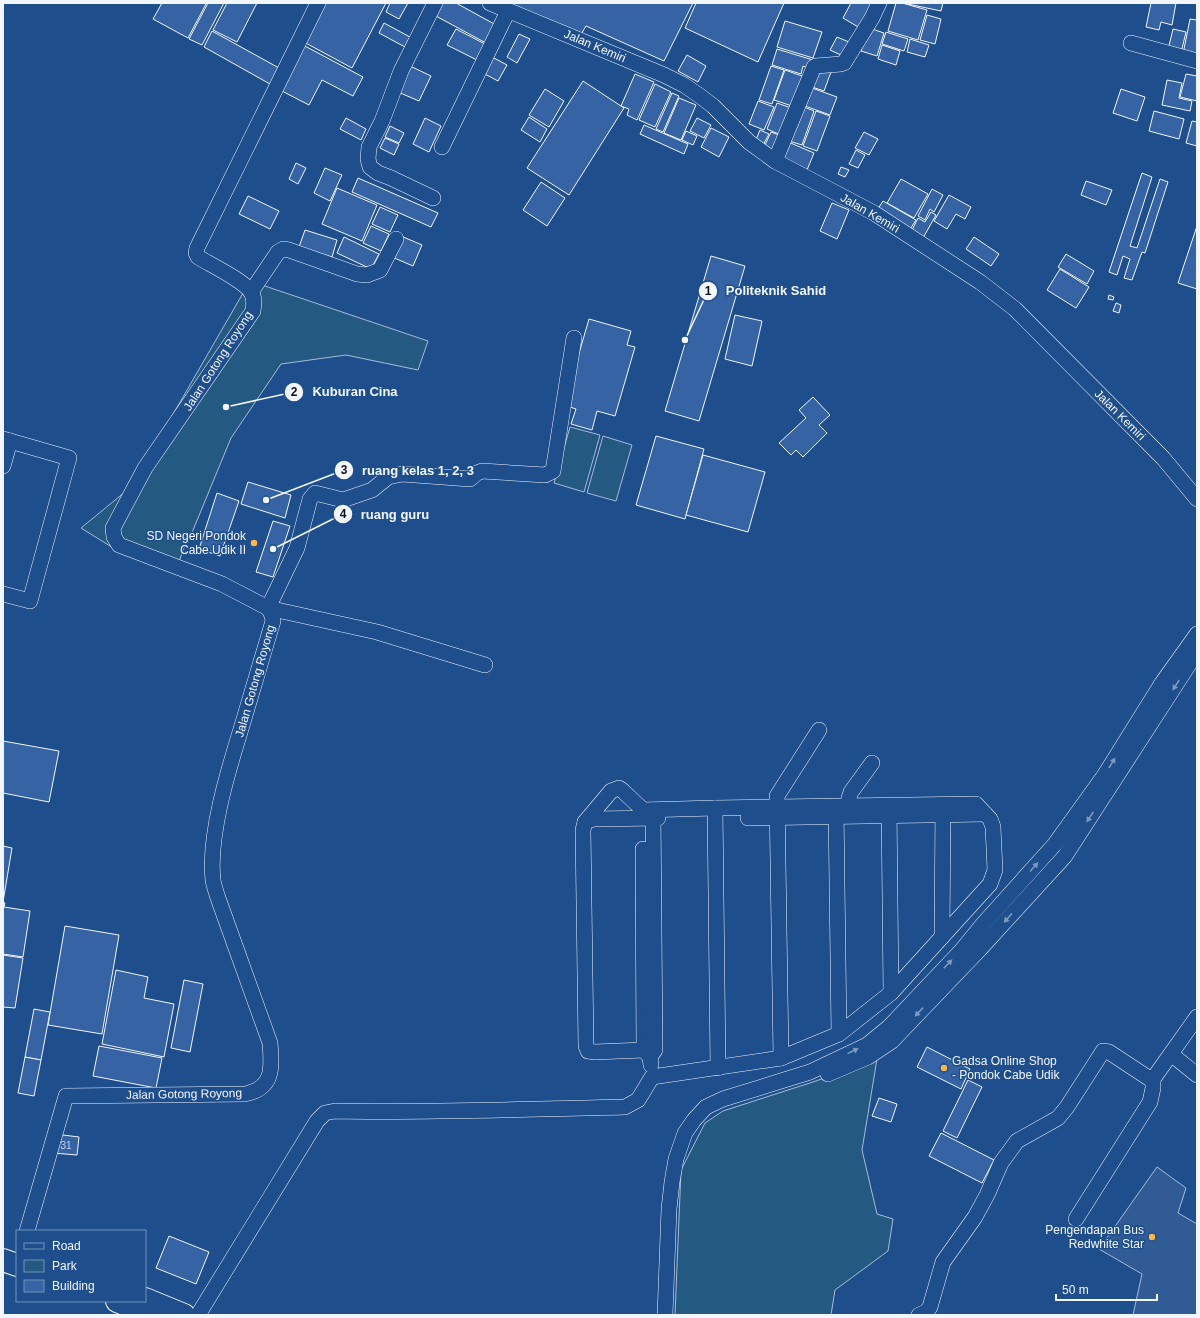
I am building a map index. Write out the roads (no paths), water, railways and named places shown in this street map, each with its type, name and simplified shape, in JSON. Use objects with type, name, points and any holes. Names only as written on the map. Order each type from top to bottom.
[{"type":"highway","points":[[3,1248],[16,1252]]},
{"type":"highway","points":[[3,1260],[16,1265]]},
{"type":"highway","points":[[146,1299],[184,1315]]},
{"type":"highway","points":[[120,1302],[152,1315]]},
{"type":"street","points":[[318,3],[197,248],[196,253],[198,257],[242,283],[251,292],[278,252],[283,249],[357,274],[367,275],[380,270],[396,239]]},
{"type":"street","points":[[433,198],[378,173],[370,167],[368,159],[369,147],[382,121],[402,72],[435,3]]},
{"type":"street","name":"Jalan Kemiri","points":[[490,3],[664,75],[684,86],[713,106],[749,142],[775,161],[874,213],[980,282],[1015,309],[1163,458],[1197,499]]},
{"type":"street","points":[[775,161],[814,67],[844,63],[872,18],[879,3]]},
{"type":"street","points":[[442,147],[508,10]]},
{"type":"street","points":[[1131,43],[1197,61]]},
{"type":"street","name":"Jalan Gotong Royong","points":[[27,1230],[66,1096],[245,1094],[254,1092],[263,1087],[269,1078],[272,1063],[270,1043],[218,898],[212,864],[214,843],[232,758],[273,621],[272,615],[268,608],[222,584],[119,545],[114,537],[113,528],[145,468],[253,311],[254,302],[251,292]]},
{"type":"street","points":[[485,665],[377,632],[268,608],[297,548],[310,499],[315,493],[343,500],[372,490],[388,477],[402,474],[470,479],[482,471],[544,475],[553,471],[574,338]]},
{"type":"street","points":[[3,466],[6,440],[69,458],[30,601],[3,594]]},
{"type":"street","points":[[665,1315],[669,1209],[672,1182],[676,1159],[685,1134],[694,1120],[706,1107],[723,1099],[810,1072],[867,1045],[888,1027],[960,951],[1055,844],[1104,776],[1162,683],[1197,634]]},
{"type":"street","points":[[671,1315],[674,1214],[677,1188],[681,1165],[691,1140],[699,1127],[710,1114],[814,1080],[868,1057],[892,1041],[980,949],[1065,856],[1197,652]]},
{"type":"street","points":[[781,1058],[777,796],[819,730]]},
{"type":"street","points":[[839,1034],[840,809],[872,763]]},
{"type":"street","points":[[619,788],[648,814],[655,1050],[647,1054],[595,1052],[588,1051],[586,1046],[583,830],[585,822],[611,791],[619,788]]},
{"type":"street","points":[[585,822],[594,819],[648,814],[777,812],[840,809],[889,811],[943,810],[985,814],[990,819],[993,827],[995,870],[990,884],[891,993],[839,1034],[781,1058],[652,1078]]},
{"type":"street","points":[[942,937],[943,810]]},
{"type":"street","points":[[889,811],[891,993]]},
{"type":"street","points":[[715,813],[718,1068]]},
{"type":"street","points":[[1076,1219],[1150,1102],[1153,1079],[1197,1017]]},
{"type":"street","points":[[919,1315],[926,1312],[930,1307],[943,1262],[975,1218],[988,1195],[1001,1163],[1017,1141],[1058,1118],[1067,1107],[1103,1051],[1109,1052],[1150,1079],[1153,1079]]},
{"type":"street","points":[[198,1315],[317,1121],[325,1113],[335,1111],[403,1112],[625,1107],[638,1100],[652,1078],[647,1054]]},
{"type":"street","points":[[1171,1054],[1197,1075]]},
{"type":"place","name":"Politeknik Sahid","points":[[685,340]]},
{"type":"place","name":"Kuburan Cina","points":[[226,407]]},
{"type":"place","name":"ruang kelas 1, 2, 3","points":[[266,500]]},
{"type":"place","name":"SD Negeri Pondok Cabe Udik II","points":[[254,543]]},
{"type":"place","name":"ruang guru","points":[[273,549]]},
{"type":"place","name":"Gadsa Online Shop - Pondok Cabe Udik","points":[[944,1068]]},
{"type":"place","name":"Pengendapan Bus Redwhite Star","points":[[1152,1237]]}]
